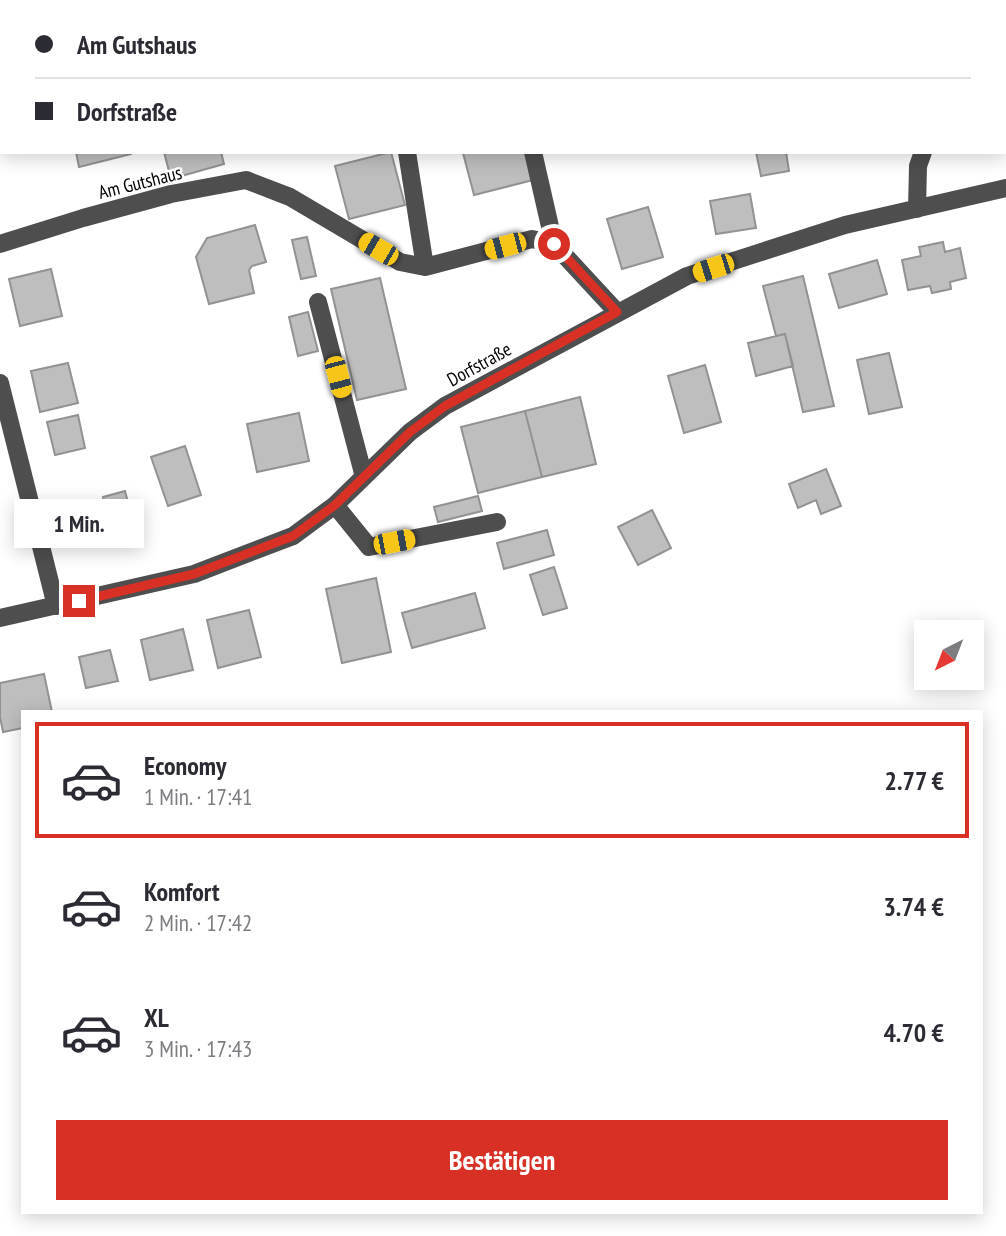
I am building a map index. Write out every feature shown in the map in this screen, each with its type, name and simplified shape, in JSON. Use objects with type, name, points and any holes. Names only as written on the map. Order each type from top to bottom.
[{"type":"street","points":[[407,154],[425,267],[532,239],[554,244]]},
{"type":"street","points":[[533,154],[554,244],[617,312]]},
{"type":"street","points":[[917,209],[918,166],[922,154]]},
{"type":"street","name":"Am Gutshaus","points":[[0,244],[171,194],[246,180],[290,197],[400,262],[425,267]]},
{"type":"street","name":"Dorfstraße","points":[[0,618],[194,574],[293,536],[335,505],[410,432],[445,406],[687,276],[845,225],[1006,188]]},
{"type":"street","points":[[318,302],[364,477]]},
{"type":"street","points":[[0,383],[56,606]]},
{"type":"street","points":[[335,505],[369,547],[497,522]]},
{"type":"building","points":[[76,154],[131,154],[79,167]]},
{"type":"building","points":[[165,154],[222,154],[224,164],[171,179]]},
{"type":"building","points":[[392,154],[405,205],[349,219],[335,166]]},
{"type":"building","points":[[463,154],[526,154],[533,180],[474,195]]},
{"type":"building","points":[[756,154],[786,154],[789,171],[761,176]]},
{"type":"building","points":[[750,194],[756,228],[716,234],[710,201]]},
{"type":"building","points":[[648,207],[663,257],[622,269],[607,219]]},
{"type":"building","points":[[255,225],[266,262],[252,266],[249,270],[254,293],[209,304],[196,257],[207,238]]},
{"type":"building","points":[[307,237],[316,276],[301,279],[292,240]]},
{"type":"building","points":[[943,242],[945,252],[960,248],[966,278],[950,282],[951,289],[932,293],[930,286],[908,290],[902,260],[921,256],[919,247]]},
{"type":"building","points":[[877,260],[887,294],[839,308],[829,274]]},
{"type":"building","points":[[51,269],[62,316],[20,326],[9,279]]},
{"type":"building","points":[[803,276],[834,406],[803,412],[785,334],[776,336],[763,286]]},
{"type":"building","points":[[380,278],[406,389],[357,400],[331,289]]},
{"type":"building","points":[[308,312],[318,351],[298,356],[289,317]]},
{"type":"building","points":[[785,334],[793,366],[756,376],[748,343]]},
{"type":"building","points":[[889,353],[902,407],[869,414],[857,360]]},
{"type":"building","points":[[68,363],[78,403],[40,412],[31,371]]},
{"type":"building","points":[[705,365],[721,422],[684,433],[668,376]]},
{"type":"building","points":[[580,397],[596,464],[542,477],[525,411]]},
{"type":"building","points":[[525,411],[542,477],[478,493],[461,427]]},
{"type":"building","points":[[299,413],[309,461],[257,472],[247,424]]},
{"type":"building","points":[[78,415],[85,448],[55,455],[47,422]]},
{"type":"building","points":[[185,446],[201,495],[168,506],[151,457]]},
{"type":"building","points":[[826,469],[841,506],[821,514],[816,500],[798,508],[789,484]]},
{"type":"building","points":[[125,491],[136,532],[114,538],[103,497]]},
{"type":"building","points":[[478,496],[482,511],[438,522],[434,507]]},
{"type":"building","points":[[652,510],[671,548],[638,565],[618,527]]},
{"type":"building","points":[[547,530],[554,555],[504,569],[497,543]]},
{"type":"building","points":[[554,567],[567,608],[543,615],[530,575]]},
{"type":"building","points":[[376,578],[391,652],[342,663],[326,589]]},
{"type":"building","points":[[475,593],[485,628],[412,648],[402,613]]},
{"type":"building","points":[[249,610],[261,657],[218,668],[207,620]]},
{"type":"building","points":[[183,629],[193,670],[150,680],[141,640]]},
{"type":"building","points":[[110,650],[118,681],[86,688],[79,657]]},
{"type":"building","points":[[44,674],[52,710],[21,710],[21,728],[3,732],[0,683]]},
{"type":"route","points":[[79,601],[194,574],[293,536],[335,505],[410,432],[445,406],[617,312],[554,244]]}]
